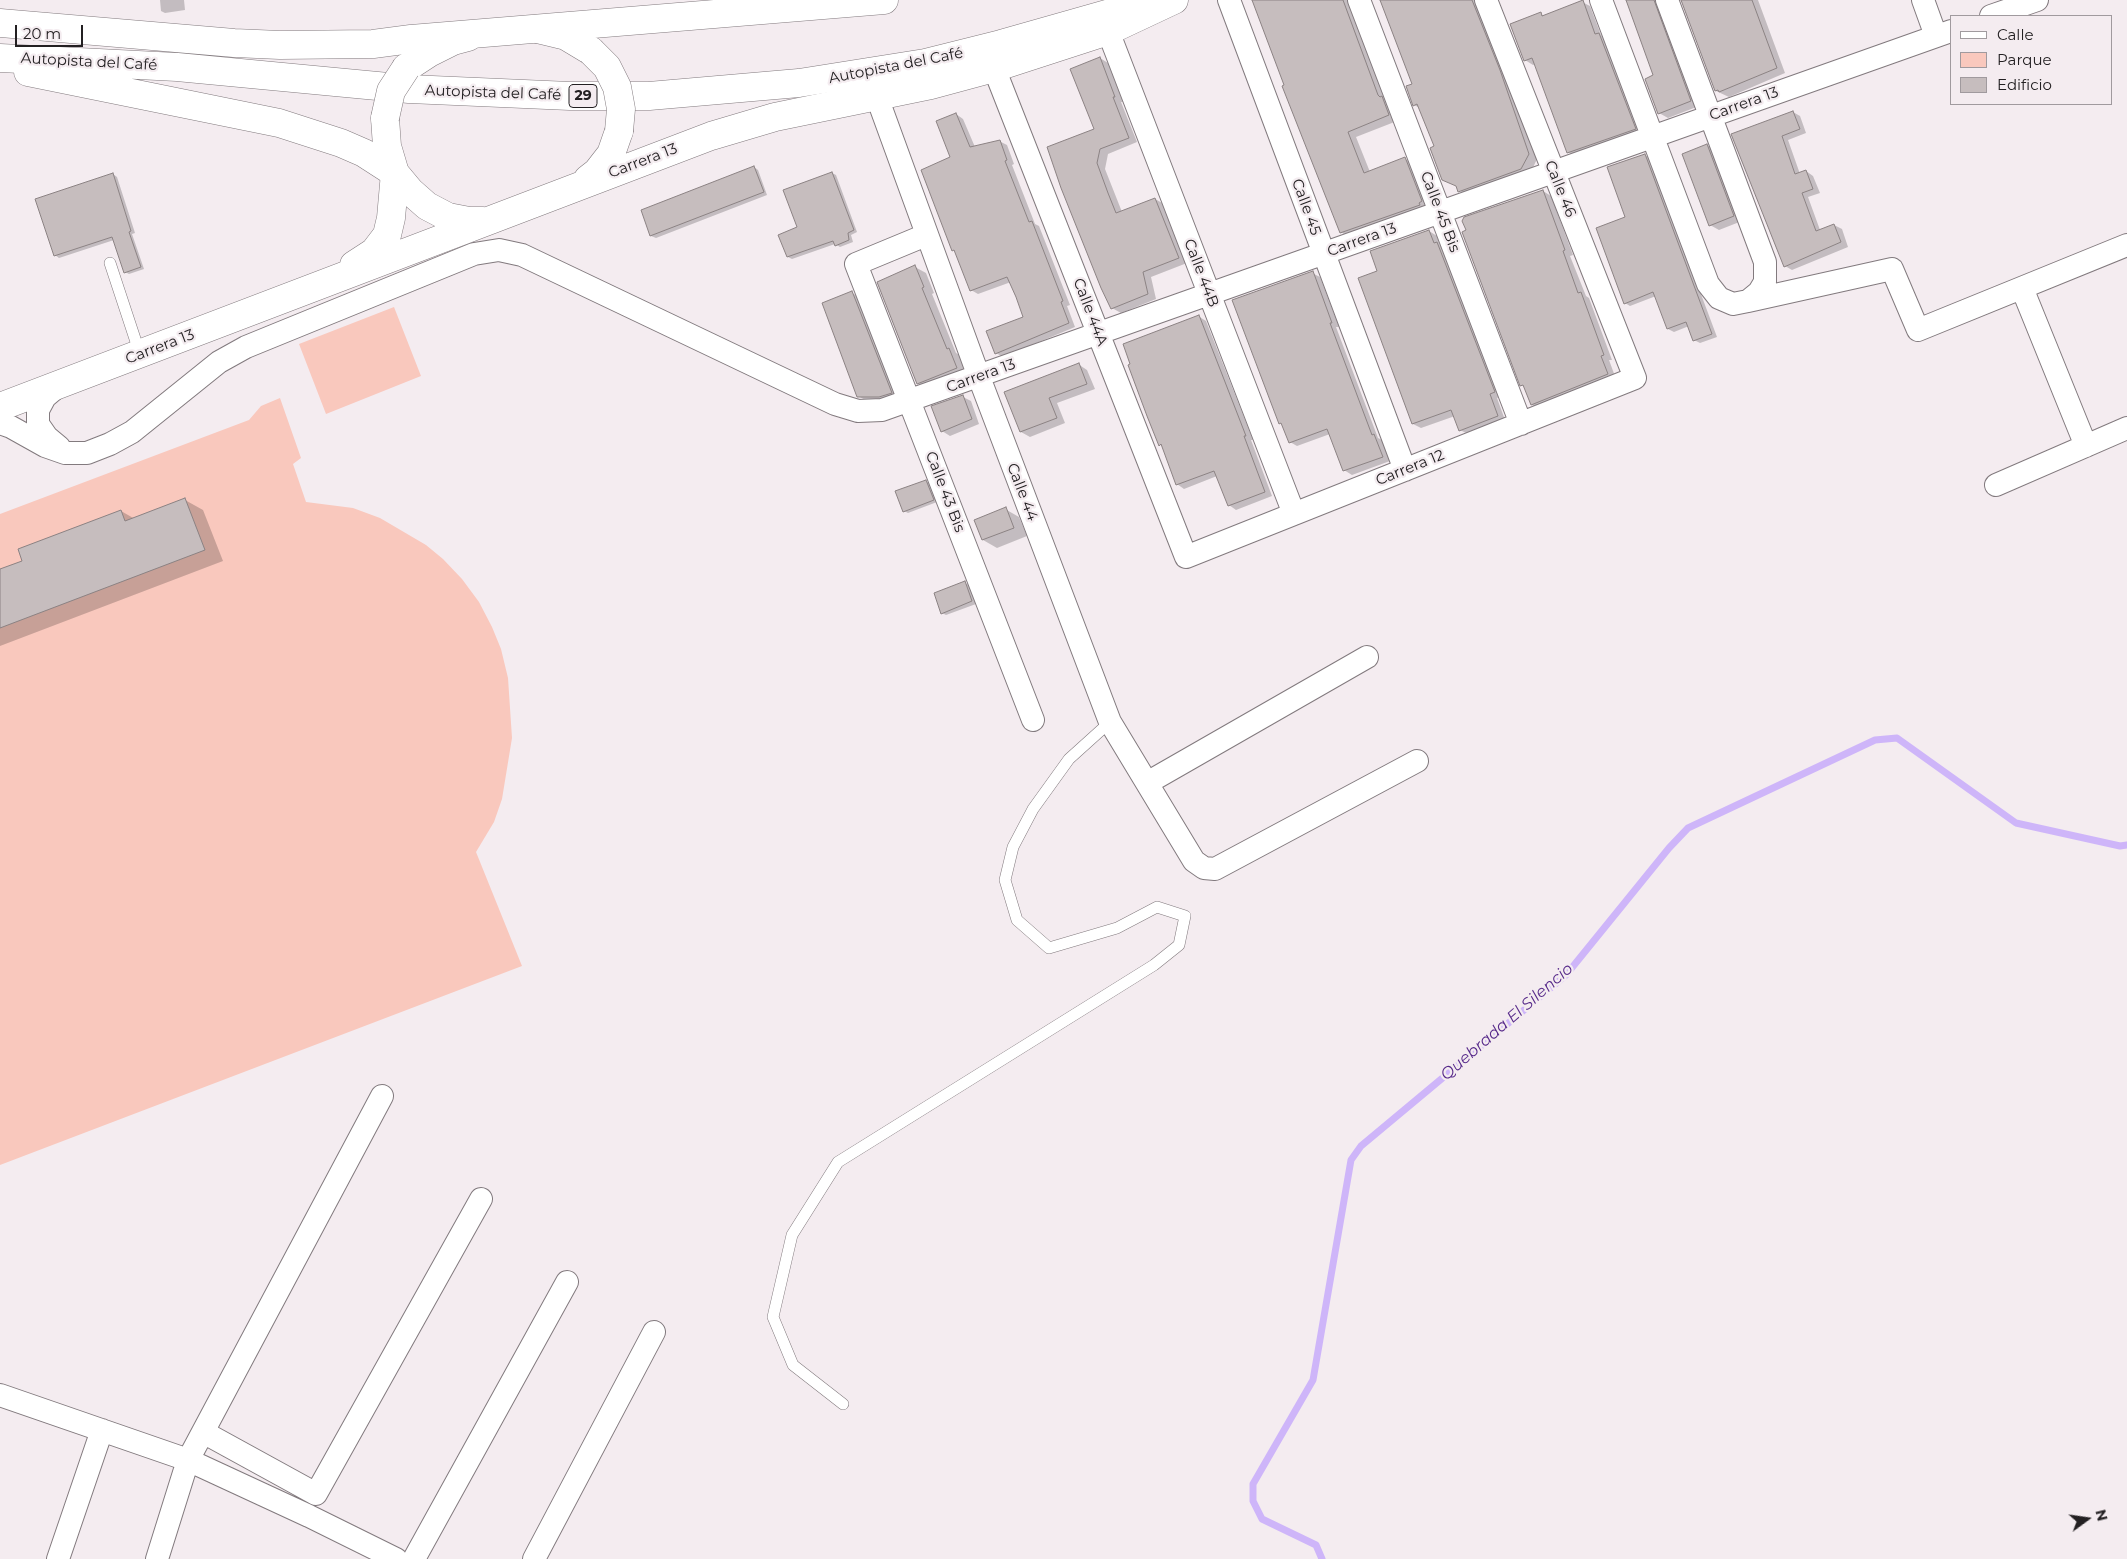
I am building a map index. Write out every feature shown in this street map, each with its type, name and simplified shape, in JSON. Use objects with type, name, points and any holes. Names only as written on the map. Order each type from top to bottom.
[{"type":"main road","name":"Autopista del Café","points":[[0,23],[234,43],[280,45],[373,44],[884,0]]},
{"type":"main road","name":"Autopista del Café","points":[[0,58],[177,67],[408,89],[570,96],[649,96],[799,83],[925,64],[1156,0]]},
{"type":"main road","name":"Carrera 13","points":[[0,407],[711,136],[775,117],[877,96],[994,68],[1108,31],[1174,0]]},
{"type":"main road","points":[[537,29],[566,36],[591,51],[607,67],[617,87],[621,109],[619,132],[612,154],[598,172],[578,186]]},
{"type":"main road","points":[[395,173],[386,146],[385,118],[391,91],[406,68],[428,53],[453,41],[479,34]]},
{"type":"main road","points":[[0,66],[279,123],[341,143],[364,153],[395,173],[410,191],[427,206],[448,217],[468,221],[487,221]]},
{"type":"main road","name":"Carrera 13","points":[[320,286],[374,252],[386,235],[391,218],[395,173]]},
{"type":"street","name":"Calle 45","points":[[1229,0],[1404,470]]},
{"type":"street","name":"Calle 45 Bis","points":[[1360,0],[1521,424]]},
{"type":"street","name":"Calle 46","points":[[1486,0],[1635,378]]},
{"type":"street","points":[[1601,0],[1708,284],[1719,298],[1734,304],[1892,270],[1918,330],[2127,245]]},
{"type":"street","points":[[1667,0],[1765,262],[1765,282],[1759,292],[1748,300]]},
{"type":"street","points":[[1923,0],[1944,33]]},
{"type":"street","points":[[1995,15],[2034,0]]},
{"type":"street","name":"Calle 44B","points":[[1108,31],[1294,514]]},
{"type":"street","name":"Carrera 13","points":[[65,453],[87,453],[110,444],[132,432],[218,362],[246,347],[474,254],[498,250],[522,255],[836,404],[858,411],[882,410],[1944,33]]},
{"type":"street","name":"Calle 44A","points":[[994,68],[1186,557]]},
{"type":"street","name":"Calle 44","points":[[877,96],[926,235],[1110,722],[1194,861],[1204,868],[1215,869],[1416,761]]},
{"type":"street","name":"Calle 43 Bis","points":[[926,235],[856,264],[911,401],[1033,720]]},
{"type":"street","points":[[2022,288],[2086,446]]},
{"type":"street","name":"Carrera 12","points":[[1186,557],[1635,378]]},
{"type":"street","points":[[58,386],[45,397],[38,410],[38,424],[47,437],[65,453]]},
{"type":"street","points":[[0,423],[45,446],[65,453]]},
{"type":"street","points":[[1996,485],[2127,428]]},
{"type":"street","points":[[1147,783],[1367,657]]},
{"type":"street","points":[[156,1559],[188,1460],[382,1096]]},
{"type":"street","points":[[203,1432],[316,1494],[481,1198]]},
{"type":"street","points":[[414,1559],[567,1282]]},
{"type":"street","points":[[534,1559],[654,1332]]},
{"type":"street","points":[[2,1402],[102,1430],[188,1460],[396,1559]]},
{"type":"street","points":[[58,1559],[102,1430]]},
{"type":"lane","points":[[110,263],[140,355]]},
{"type":"lane","points":[[844,1404],[793,1365],[773,1317],[792,1235],[838,1162],[1154,965],[1179,945],[1186,916],[1157,907],[1117,928],[1049,948],[1017,920],[1005,880],[1013,847],[1033,809],[1069,759],[1110,722]]},
{"type":"green space","points":[[394,307],[421,376],[326,414],[299,344]]},
{"type":"green space","points":[[280,398],[301,458],[293,464],[306,502],[353,508],[380,518],[426,545],[462,579],[479,602],[492,627],[501,649],[508,678],[512,738],[502,799],[494,822],[476,852],[522,966],[0,1165],[0,514],[249,420],[261,406]]},
{"type":"building","points":[[1252,0],[1343,0],[1378,95],[1382,96],[1389,115],[1348,132],[1364,173],[1405,157],[1422,201],[1419,203],[1420,205],[1340,233],[1282,86],[1284,85]]},
{"type":"building","points":[[1380,0],[1472,0],[1500,70],[1529,154],[1521,169],[1458,192],[1456,186],[1442,180],[1430,148],[1434,146],[1417,104],[1413,106],[1406,86],[1412,84]]},
{"type":"building","points":[[1583,0],[1595,34],[1599,33],[1636,129],[1567,153],[1532,58],[1524,61],[1510,24],[1541,12],[1542,16]]},
{"type":"building","points":[[1626,0],[1654,0],[1691,101],[1658,114],[1645,79],[1653,75]]},
{"type":"building","points":[[1681,0],[1752,0],[1777,68],[1719,92],[1718,90],[1715,91]]},
{"type":"building","points":[[1100,57],[1129,138],[1100,149],[1097,163],[1108,193],[1116,213],[1155,198],[1179,258],[1143,272],[1148,294],[1111,309],[1061,188],[1047,147],[1094,129],[1070,69]]},
{"type":"building","points":[[1793,111],[1800,129],[1782,136],[1795,174],[1806,170],[1813,189],[1802,193],[1816,231],[1834,224],[1841,242],[1784,267],[1731,134]]},
{"type":"building","points":[[956,113],[970,147],[1000,140],[1007,160],[1005,161],[1029,222],[1032,221],[1063,301],[1061,302],[1069,323],[995,354],[986,331],[1023,317],[1016,297],[1007,277],[970,291],[954,250],[952,251],[921,170],[950,157],[936,121]]},
{"type":"building","points":[[1707,144],[1734,216],[1709,226],[1682,154]]},
{"type":"building","points":[[1645,154],[1712,334],[1693,341],[1686,322],[1667,329],[1653,292],[1624,304],[1596,228],[1625,217],[1607,167]]},
{"type":"building","points":[[754,166],[764,192],[650,236],[641,210]]},
{"type":"building","points":[[832,172],[854,230],[848,233],[849,240],[835,246],[833,241],[787,257],[778,235],[797,227],[783,190]]},
{"type":"building","points":[[113,173],[131,231],[129,232],[141,267],[124,273],[112,237],[54,256],[35,199]]},
{"type":"building","points":[[1543,190],[1565,250],[1563,251],[1578,293],[1581,292],[1604,355],[1601,356],[1608,374],[1531,405],[1523,385],[1520,386],[1462,232],[1466,230],[1462,221],[1464,217]]},
{"type":"building","points":[[1429,230],[1434,243],[1437,242],[1495,392],[1490,394],[1498,416],[1459,431],[1451,410],[1412,424],[1358,278],[1377,271],[1370,251]]},
{"type":"building","points":[[915,265],[924,287],[922,288],[947,349],[949,348],[957,368],[917,384],[877,282]]},
{"type":"building","points":[[1313,271],[1332,323],[1330,323],[1372,435],[1374,434],[1383,457],[1343,471],[1327,429],[1289,443],[1281,423],[1279,424],[1232,300]]},
{"type":"building","points":[[852,291],[892,393],[879,397],[857,397],[822,303]]},
{"type":"building","points":[[1199,315],[1246,436],[1244,436],[1265,492],[1228,506],[1214,471],[1176,485],[1161,444],[1159,446],[1147,416],[1128,365],[1130,364],[1123,344]]},
{"type":"building","points":[[1079,363],[1087,384],[1049,398],[1057,418],[1020,432],[1004,392]]},
{"type":"building","points":[[963,395],[972,419],[941,432],[931,406]]},
{"type":"building","points":[[926,480],[934,500],[903,512],[895,491]]},
{"type":"building","points":[[185,498],[205,550],[0,628],[0,569],[22,561],[18,549],[121,510],[125,521]]},
{"type":"building","points":[[1006,507],[1014,528],[982,540],[974,520]]},
{"type":"building","points":[[965,581],[972,601],[941,614],[934,593]]},
{"type":"waterway","name":"Quebrada El Silencio","points":[[1322,1559],[1316,1545],[1262,1519],[1253,1501],[1253,1484],[1313,1380],[1351,1160],[1361,1146],[1566,975],[1669,848],[1688,828],[1875,740],[1897,738],[2016,823],[2120,846],[2127,845]]}]
